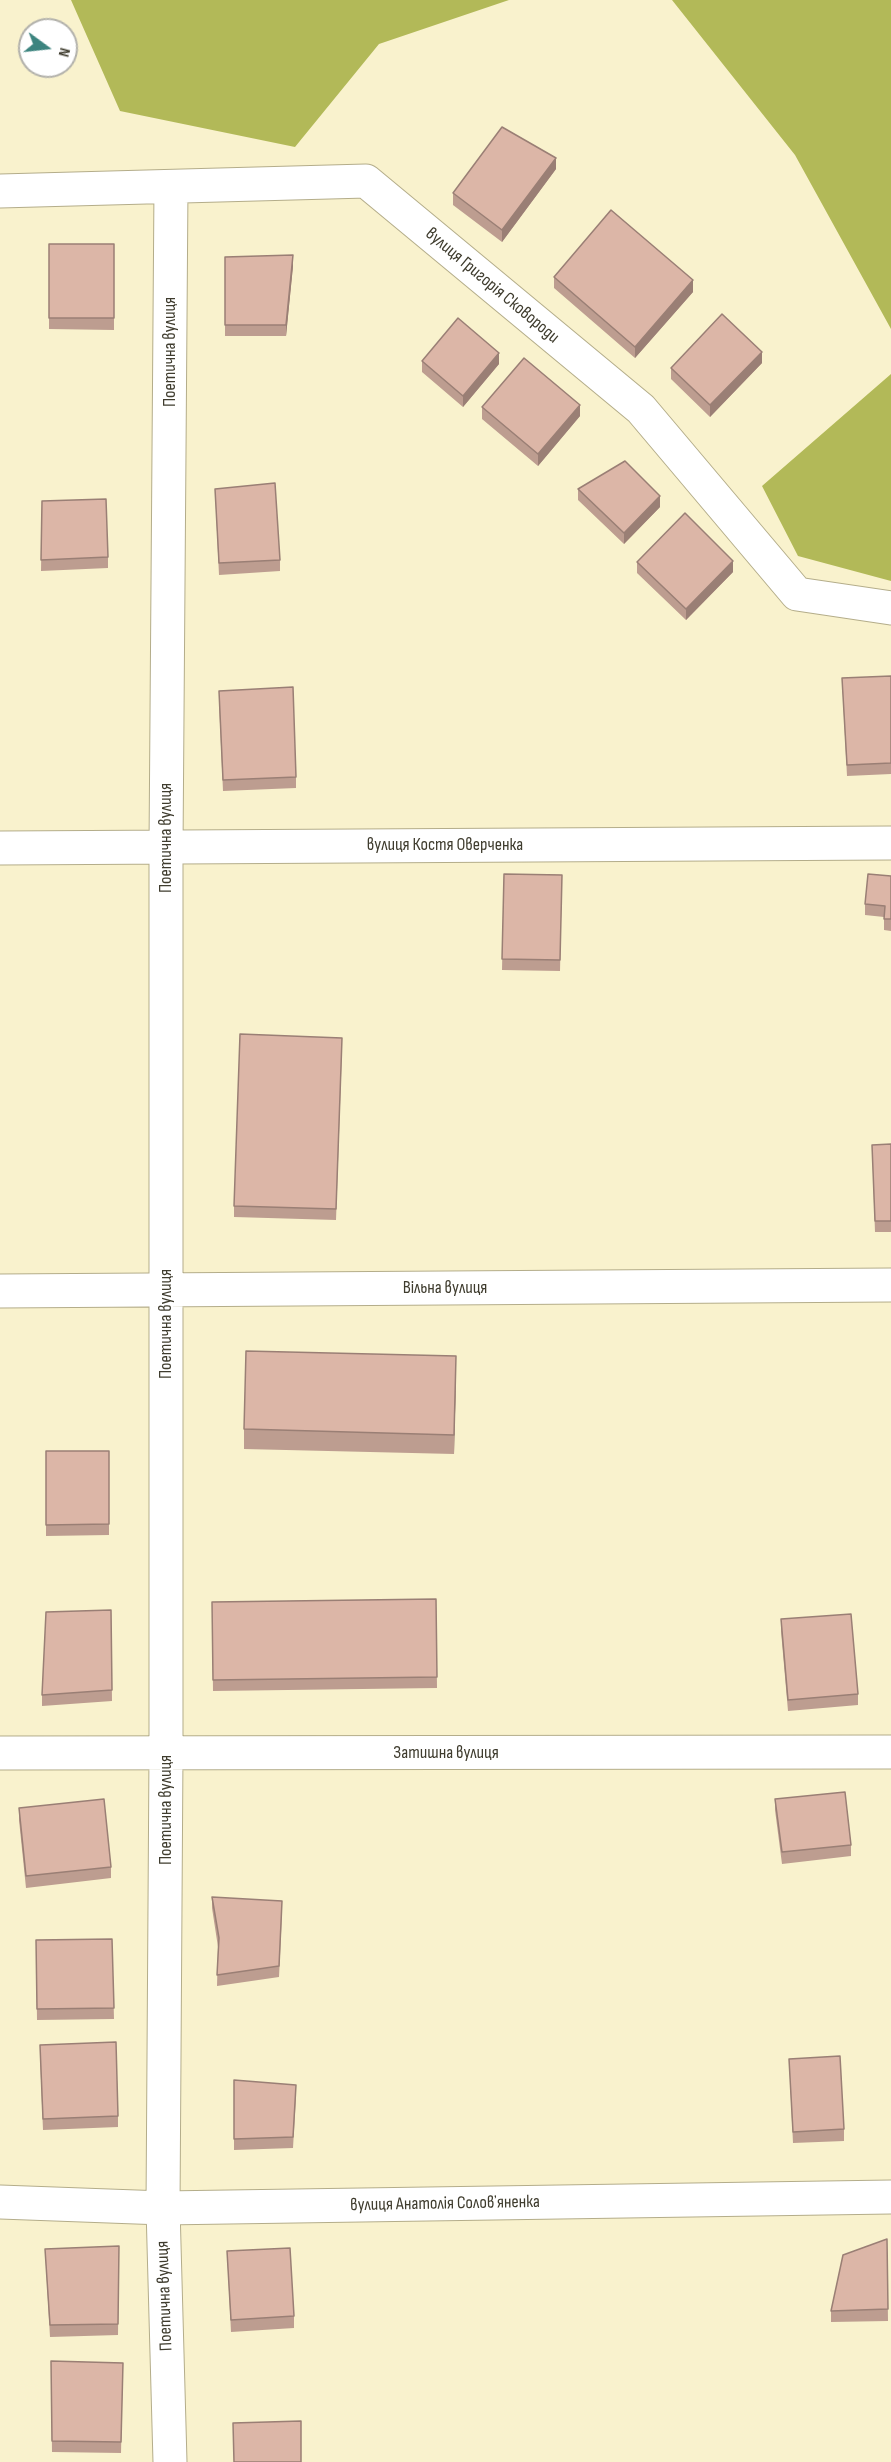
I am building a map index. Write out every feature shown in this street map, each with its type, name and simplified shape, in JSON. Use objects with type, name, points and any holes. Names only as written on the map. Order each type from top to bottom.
[{"type":"street","name":"вулиця Григорія Сковороди","points":[[0,191],[366,181],[642,409],[797,594],[891,609]]},
{"type":"street","name":"Поетична вулиця","points":[[170,2462],[163,2208],[166,1753],[165,847],[171,187]]},
{"type":"street","name":"вулиця Костя Оверченка","points":[[0,848],[891,843]]},
{"type":"street","name":"Вільна вулиця","points":[[0,1291],[891,1285]]},
{"type":"street","name":"Затишна вулиця","points":[[0,1753],[891,1752]]},
{"type":"street","name":"вулиця Анатолія Соловʼяненка","points":[[0,2202],[163,2208],[891,2198]]},
{"type":"green space","points":[[71,0],[509,0],[379,44],[295,147],[120,111]]},
{"type":"green space","points":[[672,0],[891,0],[891,329],[795,155]]},
{"type":"green space","points":[[891,374],[891,581],[798,556],[762,486]]},
{"type":"building","points":[[502,127],[556,158],[502,230],[453,193]]},
{"type":"building","points":[[611,210],[693,280],[635,347],[554,277]]},
{"type":"building","points":[[49,244],[114,244],[114,318],[49,318]]},
{"type":"building","points":[[293,255],[286,325],[225,325],[225,257]]},
{"type":"building","points":[[722,314],[762,352],[710,405],[671,368]]},
{"type":"building","points":[[458,318],[499,353],[463,396],[422,361]]},
{"type":"building","points":[[524,358],[580,405],[538,454],[482,407]]},
{"type":"building","points":[[625,461],[660,496],[624,533],[578,489]]},
{"type":"building","points":[[275,483],[280,560],[219,563],[215,489]]},
{"type":"building","points":[[106,499],[108,557],[41,560],[42,501]]},
{"type":"building","points":[[685,513],[733,561],[686,609],[637,562]]},
{"type":"building","points":[[891,676],[891,763],[847,765],[842,678]]},
{"type":"building","points":[[293,687],[296,777],[223,780],[219,691]]},
{"type":"building","points":[[504,874],[562,875],[560,960],[502,959]]},
{"type":"building","points":[[868,874],[891,876],[891,919],[884,919],[885,906],[865,904]]},
{"type":"building","points":[[240,1034],[342,1038],[336,1209],[234,1206]]},
{"type":"building","points":[[891,1144],[891,1221],[875,1221],[872,1145]]},
{"type":"building","points":[[246,1351],[456,1356],[454,1435],[244,1429]]},
{"type":"building","points":[[46,1451],[109,1451],[109,1524],[46,1525]]},
{"type":"building","points":[[436,1599],[437,1677],[213,1680],[212,1602]]},
{"type":"building","points":[[111,1610],[112,1690],[42,1695],[46,1612]]},
{"type":"building","points":[[851,1614],[858,1694],[788,1700],[781,1619]]},
{"type":"building","points":[[845,1792],[851,1845],[782,1852],[775,1799]]},
{"type":"building","points":[[104,1799],[111,1867],[26,1876],[19,1808]]},
{"type":"building","points":[[212,1897],[282,1901],[279,1966],[217,1975],[219,1938]]},
{"type":"building","points":[[112,1939],[114,2008],[37,2009],[36,1940]]},
{"type":"building","points":[[116,2042],[118,2116],[43,2119],[40,2045]]},
{"type":"building","points":[[840,2056],[844,2129],[793,2132],[789,2059]]},
{"type":"building","points":[[234,2080],[296,2085],[293,2137],[234,2139]]},
{"type":"building","points":[[887,2239],[888,2309],[831,2311],[843,2255]]},
{"type":"building","points":[[119,2246],[118,2324],[50,2325],[45,2249]]},
{"type":"building","points":[[290,2248],[294,2316],[231,2320],[227,2251]]},
{"type":"building","points":[[51,2361],[123,2363],[121,2442],[52,2441]]},
{"type":"building","points":[[301,2421],[301,2462],[234,2462],[233,2423]]}]
